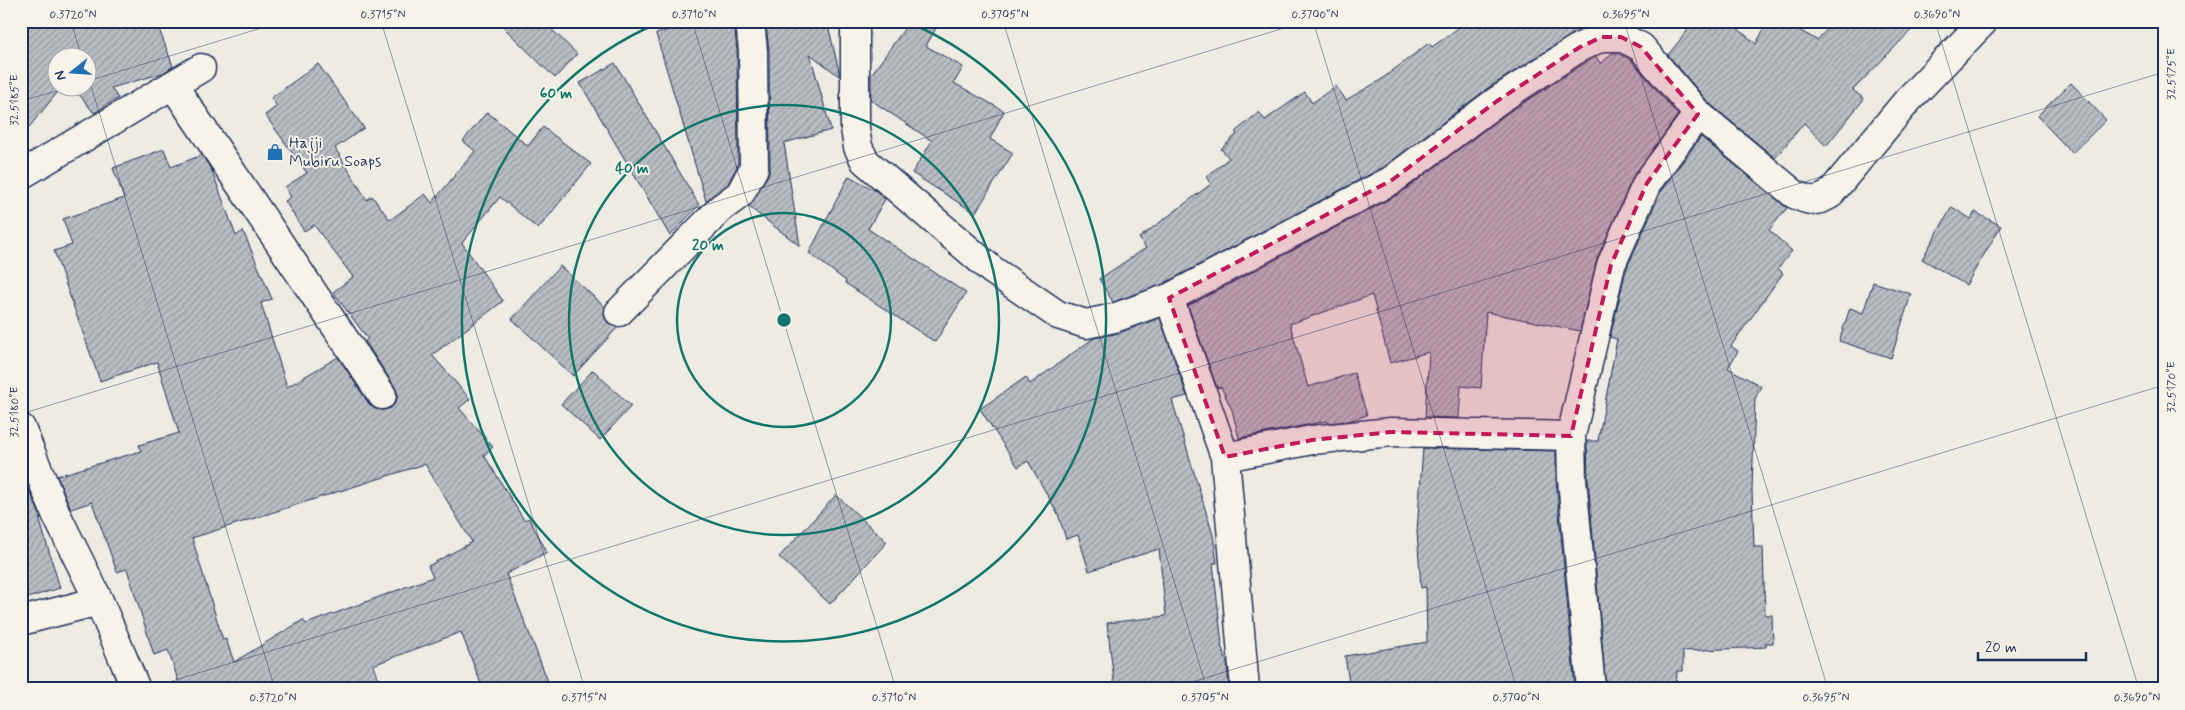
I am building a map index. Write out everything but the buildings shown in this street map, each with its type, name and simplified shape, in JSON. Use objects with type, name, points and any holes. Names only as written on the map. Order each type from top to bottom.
[{"type":"street","points":[[619,312],[720,208],[740,194],[754,168],[750,21]]},
{"type":"street","points":[[855,21],[855,129],[858,147],[864,161],[992,270],[1058,315],[1086,324],[1114,318],[1169,298],[1392,180],[1497,101],[1580,47],[1602,37],[1621,37],[1641,47],[1698,114],[1794,194],[1808,201],[1819,201],[1829,195],[1908,100],[1984,21]]},
{"type":"street","points":[[21,175],[201,68]]},
{"type":"street","points":[[173,85],[382,394]]},
{"type":"street","points":[[1591,689],[1572,478],[1571,436],[1611,265],[1647,183],[1698,114]]},
{"type":"street","points":[[1169,298],[1225,457],[1245,689]]},
{"type":"street","points":[[21,428],[57,516],[99,601],[136,689]]},
{"type":"street","points":[[1225,457],[1312,440],[1391,432],[1571,436]]},
{"type":"street","points":[[21,621],[99,601]]},
{"type":"highlighted area","points":[[1602,37],[1621,37],[1641,47],[1698,114],[1647,183],[1611,265],[1571,436],[1391,432],[1312,440],[1225,457],[1169,298],[1392,180],[1497,101],[1580,47]]},
{"type":"place","name":"Hajji Mubiru Soaps","points":[[275,152]]}]
